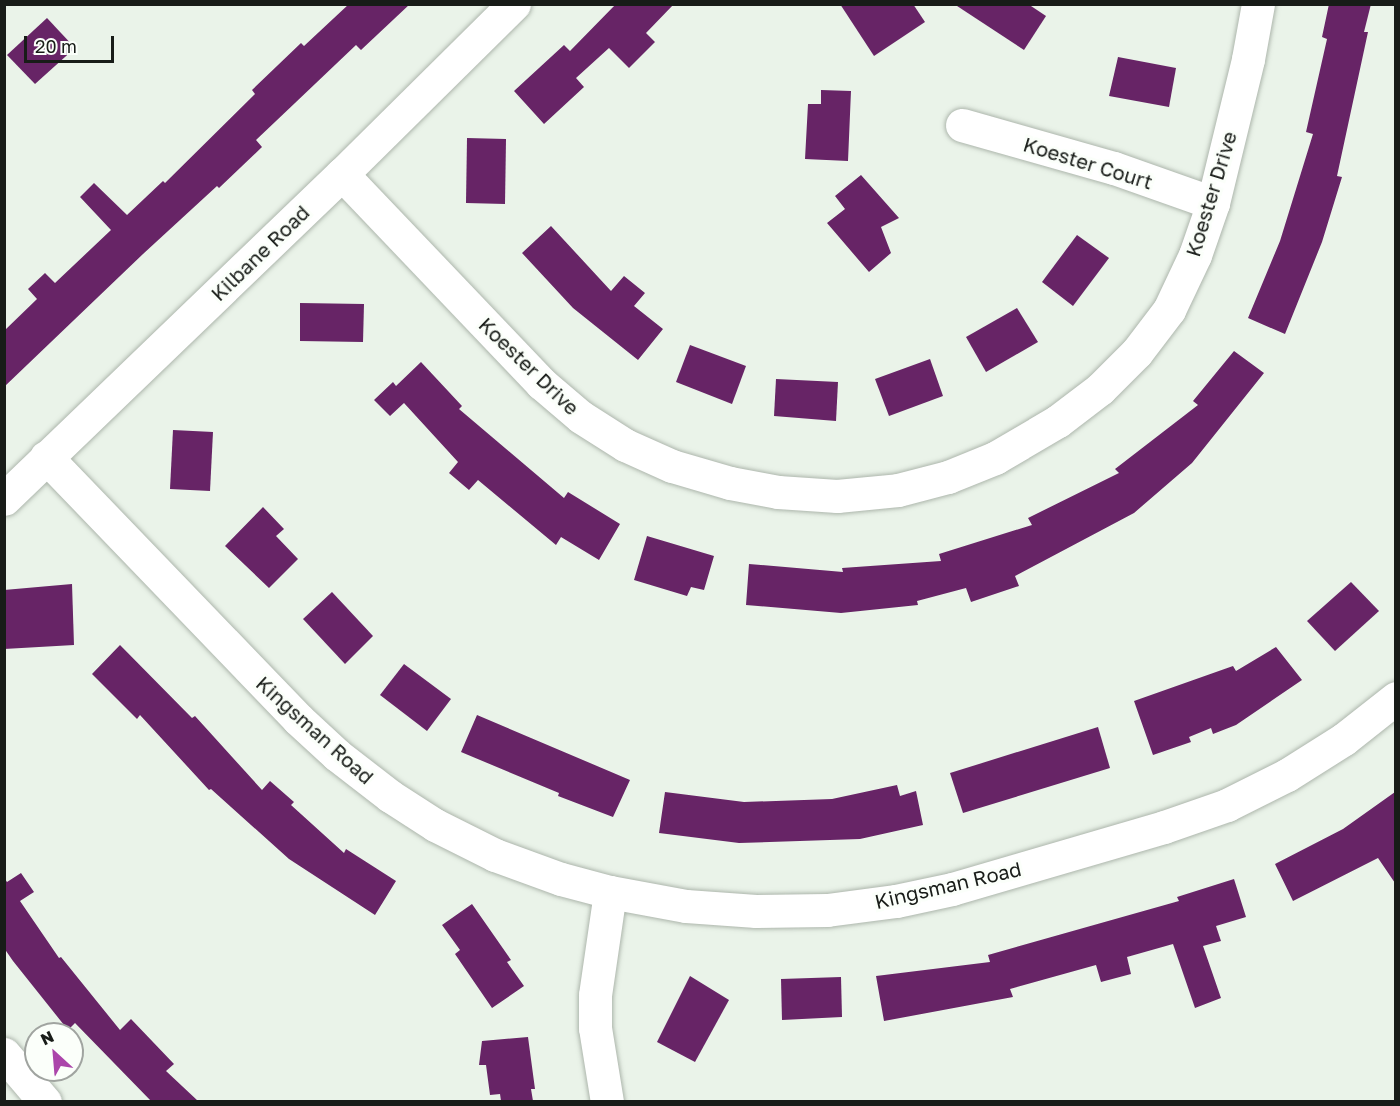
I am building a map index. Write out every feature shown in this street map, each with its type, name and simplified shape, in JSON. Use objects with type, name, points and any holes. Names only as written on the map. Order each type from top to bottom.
[{"type":"street","name":"Kilbane Road","points":[[4,499],[342,174],[514,4]]},
{"type":"street","name":"Koester Drive","points":[[342,174],[541,383],[581,417],[625,445],[672,466],[730,483],[778,492],[837,496],[898,490],[957,473],[995,458],[1058,421],[1100,390],[1137,352],[1169,310],[1195,255],[1213,203],[1248,59],[1258,4]]},
{"type":"street","name":"Koester Court","points":[[962,125],[1114,168],[1213,203]]},
{"type":"street","name":"Kingsman Road","points":[[46,457],[298,719],[364,776],[435,825],[495,855],[561,879],[610,892],[686,906],[756,911],[827,910],[897,901],[952,889],[1164,827],[1227,805],[1287,775],[1335,745],[1395,698]]},
{"type":"street","points":[[607,1101],[594,1028],[595,995],[610,892]]},
{"type":"street","points":[[4,1054],[45,1101]]},
{"type":"building","points":[[349,4],[410,4],[361,50],[356,45],[256,140],[262,147],[143,254],[4,387],[4,331],[37,299],[28,289],[45,273],[55,283],[111,230],[80,197],[94,183],[127,215],[163,181],[165,183],[255,94],[252,90],[301,43],[304,46]]},
{"type":"building","points":[[616,4],[674,4],[646,33],[655,42],[629,68],[609,48],[576,78],[584,87],[544,124],[514,91],[564,45],[570,51]]},
{"type":"building","points":[[840,4],[913,4],[925,22],[874,56]]},
{"type":"building","points":[[954,4],[1028,4],[1046,16],[1024,50]]},
{"type":"building","points":[[1329,4],[1371,4],[1364,32],[1368,32],[1337,176],[1342,177],[1322,242],[1285,334],[1248,318],[1280,241],[1313,134],[1306,132],[1327,39],[1322,37]]},
{"type":"building","points":[[47,18],[75,48],[35,84],[7,55]]},
{"type":"building","points":[[1118,57],[1176,68],[1169,107],[1109,96]]},
{"type":"building","points":[[821,90],[851,91],[848,161],[805,159],[808,104],[821,104]]},
{"type":"building","points":[[467,138],[506,139],[505,204],[466,203]]},
{"type":"building","points":[[861,175],[899,218],[881,227],[891,253],[869,272],[827,223],[845,209],[835,196]]},
{"type":"building","points":[[551,226],[611,291],[624,276],[645,293],[634,306],[663,329],[638,360],[573,308],[522,253]]},
{"type":"building","points":[[1077,235],[1109,258],[1073,306],[1042,282]]},
{"type":"building","points":[[300,303],[364,304],[363,342],[300,341]]},
{"type":"building","points":[[1017,308],[1038,342],[986,372],[966,337]]},
{"type":"building","points":[[690,345],[746,366],[732,404],[676,382]]},
{"type":"building","points":[[1234,351],[1264,373],[1192,463],[1134,513],[1015,576],[1019,586],[971,602],[966,588],[917,601],[918,605],[841,613],[746,605],[749,564],[843,572],[842,568],[941,561],[939,554],[1032,525],[1028,518],[1119,473],[1115,469],[1198,405],[1193,401]]},
{"type":"building","points":[[930,359],[943,396],[889,416],[875,379]]},
{"type":"building","points":[[421,362],[462,406],[459,409],[564,498],[568,492],[620,524],[599,560],[561,537],[556,545],[478,480],[469,490],[449,473],[458,462],[404,403],[390,416],[374,400],[393,382],[396,386]]},
{"type":"building","points":[[776,379],[838,382],[836,421],[774,416]]},
{"type":"building","points":[[173,430],[213,432],[210,491],[170,489]]},
{"type":"building","points":[[263,507],[284,529],[276,536],[298,559],[269,588],[225,546]]},
{"type":"building","points":[[647,536],[714,556],[704,590],[691,587],[687,596],[634,580]]},
{"type":"building","points":[[1351,582],[1379,611],[1335,651],[1307,621]]},
{"type":"building","points":[[72,584],[74,645],[4,649],[4,590]]},
{"type":"building","points":[[332,592],[373,636],[345,664],[303,619]]},
{"type":"building","points":[[120,645],[192,718],[195,716],[262,790],[270,781],[294,802],[291,805],[344,853],[346,849],[396,881],[375,915],[289,859],[211,789],[209,790],[140,715],[137,719],[92,674]]},
{"type":"building","points":[[1276,647],[1302,680],[1236,725],[1213,734],[1211,728],[1189,737],[1191,742],[1153,755],[1134,701],[1233,666],[1236,671]]},
{"type":"building","points":[[404,664],[451,699],[427,731],[380,695]]},
{"type":"building","points":[[477,715],[630,780],[613,817],[558,796],[559,793],[461,752]]},
{"type":"building","points":[[1098,727],[1110,768],[963,813],[950,773]]},
{"type":"building","points":[[897,785],[900,796],[916,791],[923,825],[860,839],[739,843],[659,833],[665,792],[744,802],[832,799]]},
{"type":"building","points":[[1395,792],[1395,883],[1378,858],[1293,901],[1275,864],[1343,829]]},
{"type":"building","points":[[21,873],[34,892],[20,901],[59,958],[61,957],[120,1030],[131,1019],[174,1064],[166,1071],[198,1101],[151,1101],[84,1032],[84,1022],[62,1022],[4,948],[4,878],[7,882]]},
{"type":"building","points":[[1234,879],[1246,917],[1216,926],[1221,941],[1203,946],[1221,998],[1195,1008],[1173,944],[1127,957],[1131,974],[1101,982],[1096,965],[1010,989],[1013,997],[884,1021],[876,976],[990,962],[988,955],[1179,901],[1177,897]]},
{"type":"building","points":[[472,904],[511,960],[507,962],[524,986],[492,1008],[455,954],[460,950],[442,925]]},
{"type":"building","points":[[690,976],[729,1000],[695,1062],[657,1042]]},
{"type":"building","points":[[841,977],[842,1017],[782,1020],[781,979]]},
{"type":"building","points":[[528,1037],[535,1089],[531,1089],[533,1101],[501,1101],[500,1094],[490,1095],[486,1065],[479,1065],[482,1041]]}]
